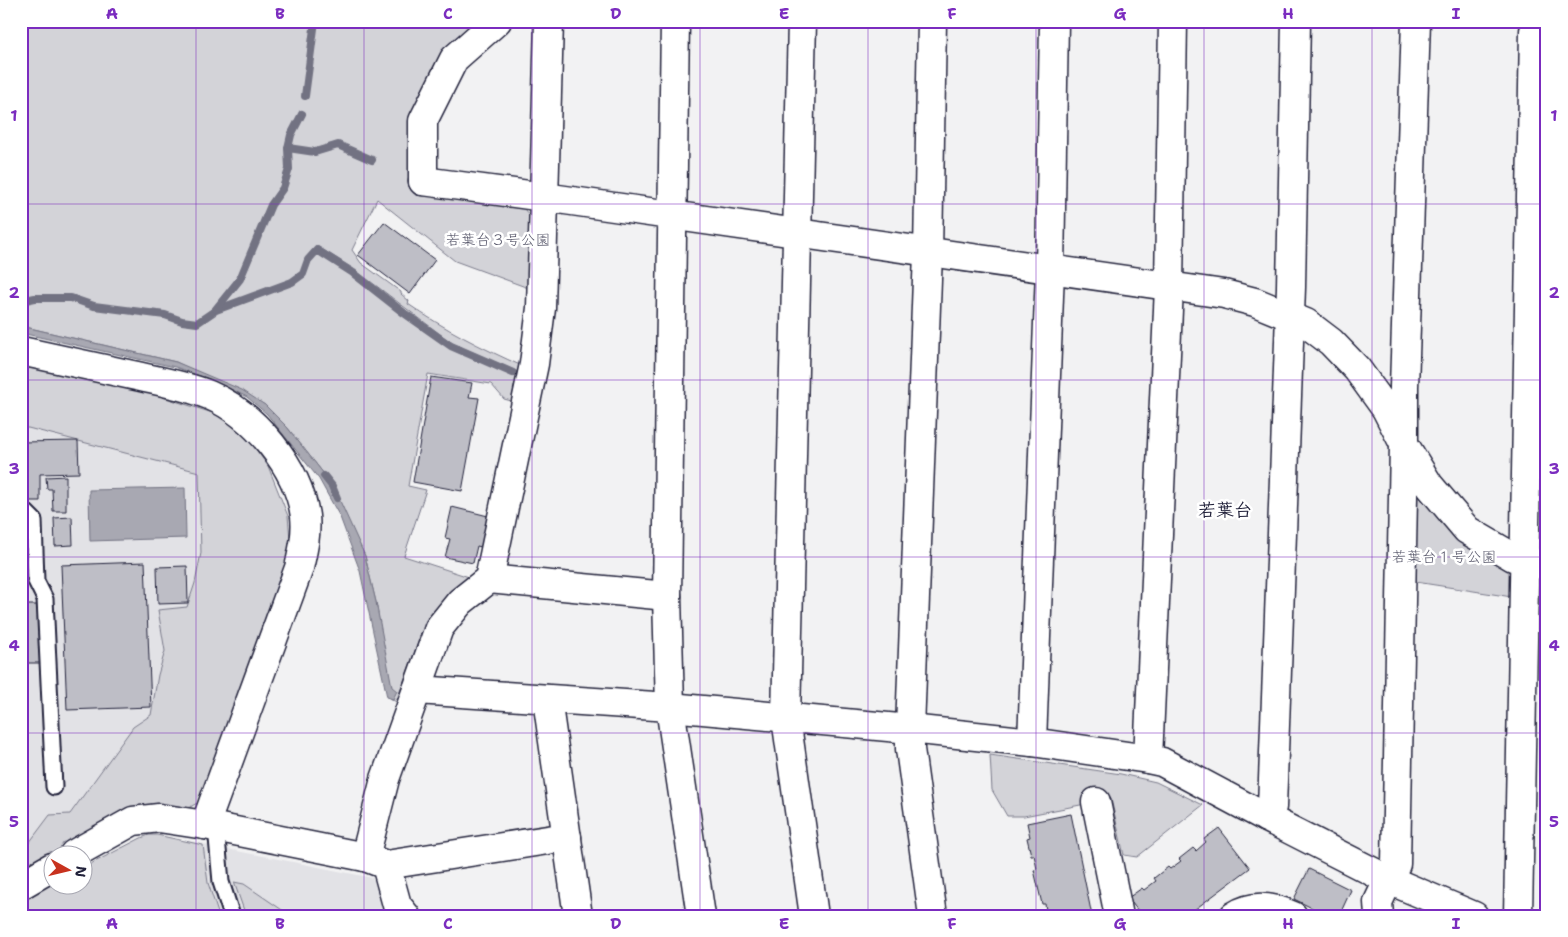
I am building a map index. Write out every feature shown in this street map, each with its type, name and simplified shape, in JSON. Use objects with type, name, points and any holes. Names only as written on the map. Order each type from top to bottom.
[{"type":"street","points":[[497,21],[454,59],[423,121],[423,181],[1224,294],[1255,302],[1306,323],[1331,342],[1357,369],[1386,409],[1404,444],[1429,485],[1467,530],[1512,557],[1536,563]]},
{"type":"street","points":[[406,916],[397,906],[376,861],[385,779],[439,628],[460,602],[489,579],[534,364],[541,308],[549,21]]},
{"type":"street","points":[[675,21],[667,596],[670,707],[700,916]]},
{"type":"street","points":[[802,21],[786,718],[814,916]]},
{"type":"street","points":[[932,21],[928,253],[910,749],[933,916]]},
{"type":"street","points":[[1032,742],[1050,270],[1054,21]]},
{"type":"street","points":[[1148,759],[1169,287],[1173,21]]},
{"type":"street","points":[[1267,818],[1272,807],[1290,316],[1296,21]]},
{"type":"street","points":[[1379,916],[1378,902],[1396,864],[1404,387],[1416,21]]},
{"type":"street","points":[[1518,916],[1536,563],[1532,30]]},
{"type":"street","points":[[21,351],[176,384],[210,396],[242,414],[267,438],[287,465],[298,491],[305,515],[306,536],[299,568],[211,826]]},
{"type":"street","points":[[489,579],[667,596]]},
{"type":"street","points":[[417,690],[670,707],[910,729],[1032,742],[1148,759],[1162,762],[1390,880],[1474,916]]},
{"type":"street","points":[[547,699],[578,916]]},
{"type":"street","points":[[1096,802],[1119,916]]},
{"type":"street","points":[[92,844],[133,821],[160,818],[211,826],[376,861],[567,837]]},
{"type":"street","points":[[21,885],[42,873]]},
{"type":"street","points":[[1234,916],[1248,908],[1263,907],[1278,909],[1293,916]]},
{"type":"lane","points":[[21,512],[26,512],[34,520],[36,581],[45,599],[54,787]]},
{"type":"lane","points":[[211,826],[221,882],[232,916]]},
{"type":"shaded area","points":[[21,326],[176,362],[242,390],[265,405],[287,427],[324,474],[340,501],[365,556],[392,687],[397,691],[393,699],[387,697],[360,571],[340,517],[319,479],[267,414],[247,397],[214,381],[175,367],[21,333]]},
{"type":"shaded area","points":[[21,428],[28,428],[199,472],[236,496],[126,815],[72,844],[42,844],[42,860],[21,871]]},
{"type":"shaded area","points":[[185,488],[186,538],[90,541],[89,490]]},
{"type":"shaded area","points":[[157,835],[373,878],[384,906],[393,916],[21,916],[21,901],[42,889],[42,894],[92,894],[92,863],[141,838]]},
{"type":"green space","name":"若葉台３号公園","points":[[21,21],[473,21],[438,63],[413,114],[414,194],[524,209],[534,221],[531,289],[455,261],[377,199],[352,250],[361,263],[401,292],[409,301],[408,304],[464,338],[522,366],[515,402],[504,399],[491,384],[428,374],[408,486],[426,490],[404,556],[469,577],[432,615],[422,632],[396,702],[390,698],[394,691],[390,686],[376,602],[365,556],[324,474],[287,427],[265,405],[176,362],[21,326]],"holes":[[[317,246],[354,269],[452,343],[514,370],[512,374],[450,347],[351,275],[317,253],[310,260],[302,276],[294,281],[302,273],[305,260]]]},
{"type":"green space","points":[[21,362],[131,387],[216,414],[245,434],[268,466],[288,516],[291,551],[201,801],[181,812],[126,815],[72,844],[42,844],[42,860],[21,871],[21,843],[29,843],[50,815],[70,814],[133,727],[151,715],[158,675],[165,651],[158,610],[187,607],[195,583],[201,553],[199,472],[28,428],[21,428]]},
{"type":"green space","name":"若葉台１号公園","points":[[1417,489],[1514,564],[1512,597],[1416,582]]},
{"type":"green space","points":[[990,755],[1121,774],[1156,782],[1203,805],[1137,857],[1124,855],[1111,799],[1024,816],[1007,816],[992,790]]},
{"type":"green space","points":[[157,835],[203,845],[208,883],[219,916],[21,916],[21,901],[42,889],[42,894],[92,894],[92,863],[141,838]]},
{"type":"green space","points":[[234,882],[244,884],[291,916],[246,916]]},
{"type":"building","points":[[384,222],[435,260],[410,294],[358,255]]},
{"type":"building","points":[[431,377],[472,383],[469,397],[479,398],[462,491],[413,482]]},
{"type":"building","points":[[78,441],[79,473],[40,474],[40,501],[28,501],[28,496],[21,496],[21,442]]},
{"type":"building","points":[[66,476],[66,511],[53,511],[52,489],[47,489],[46,477]]},
{"type":"building","points":[[452,507],[488,516],[481,547],[477,546],[473,563],[445,557],[450,539],[445,538]]},
{"type":"building","points":[[72,517],[73,545],[55,546],[54,518]]},
{"type":"building","points":[[145,562],[151,707],[67,710],[61,565]]},
{"type":"building","points":[[187,566],[188,603],[158,604],[157,567]]},
{"type":"building","points":[[21,605],[41,605],[43,663],[21,663]]},
{"type":"building","points":[[1071,814],[1092,916],[1047,916],[1045,904],[1042,904],[1034,870],[1037,869],[1034,855],[1031,855],[1027,838],[1030,837],[1027,823]]},
{"type":"building","points":[[1219,828],[1250,868],[1186,916],[1142,916],[1128,898],[1156,881],[1154,878],[1168,867],[1170,869],[1181,861],[1179,859],[1193,848],[1196,851],[1206,842],[1204,839]]},
{"type":"building","points":[[1309,869],[1351,890],[1339,916],[1328,916],[1294,899]]},
{"type":"waterway","points":[[305,96],[315,21]]},
{"type":"waterway","points":[[288,148],[291,135],[302,114]]},
{"type":"waterway","points":[[216,309],[240,279],[271,205],[283,188],[289,169],[288,148],[315,152],[338,145],[372,160]]},
{"type":"waterway","points":[[21,301],[35,298],[71,298],[94,306],[165,315],[182,321],[197,323],[216,310],[292,282],[303,274],[308,260],[317,250],[353,273],[404,313],[451,346],[513,373]]},
{"type":"waterway","points":[[324,476],[332,486],[337,498]]},
{"type":"district","name":"若葉台","points":[[1225,510]]}]
